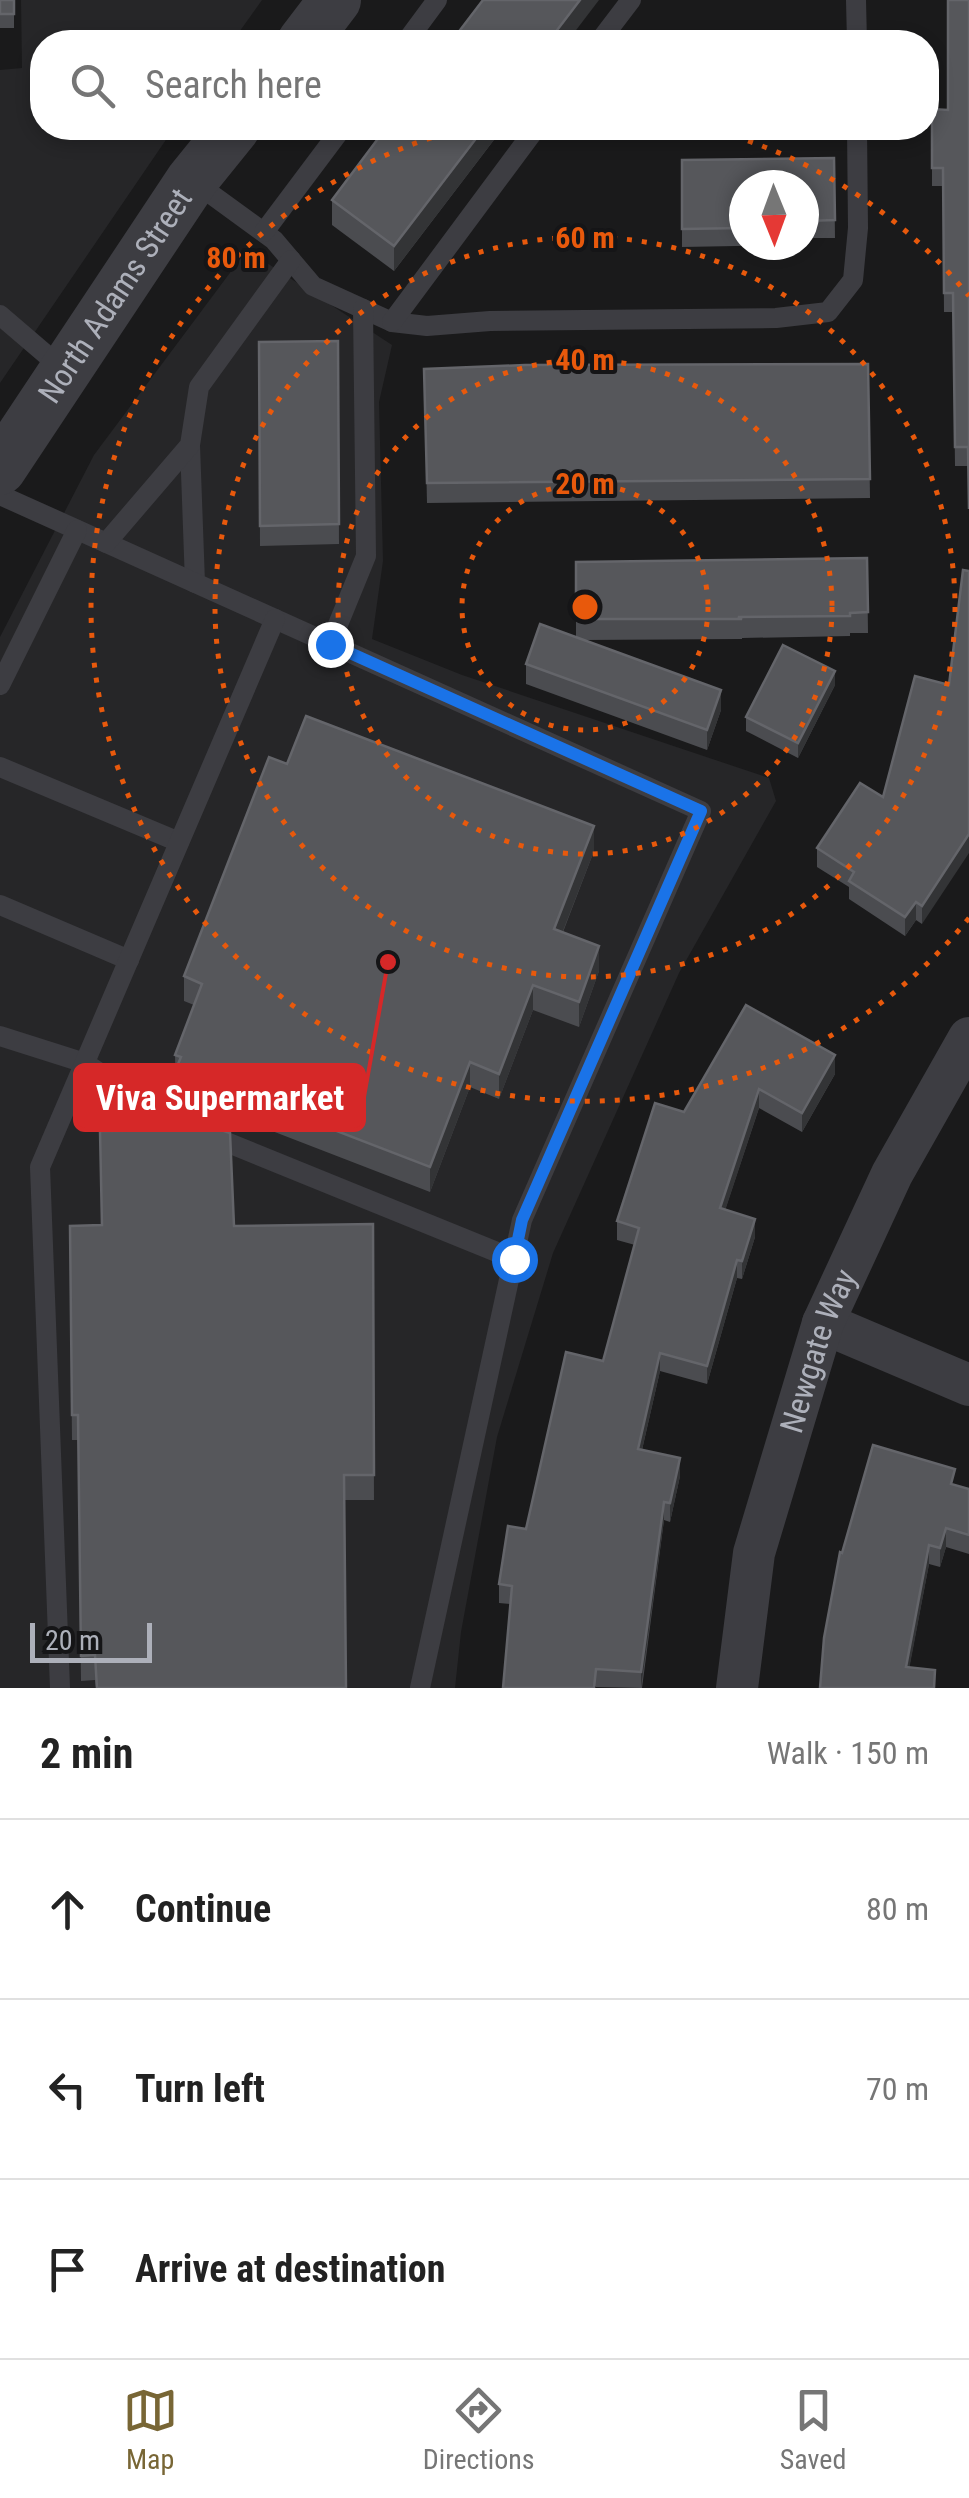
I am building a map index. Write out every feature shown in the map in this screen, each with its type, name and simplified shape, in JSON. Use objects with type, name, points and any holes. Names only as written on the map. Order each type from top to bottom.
[{"type":"street","name":"North Adams Street","points":[[0,469],[192,180],[224,140]]},
{"type":"street","name":"Newgate Way","points":[[736,1688],[754,1553],[823,1323],[892,1174],[969,1038]]},
{"type":"street","points":[[823,1323],[969,1385]]},
{"type":"lane","points":[[415,30],[437,0]]},
{"type":"lane","points":[[609,30],[631,0]]},
{"type":"lane","points":[[856,0],[856,30]]},
{"type":"lane","points":[[264,232],[333,140]]},
{"type":"lane","points":[[392,322],[527,140]]},
{"type":"lane","points":[[192,180],[264,232],[313,286],[392,322],[427,326],[490,321],[776,318],[828,312],[853,280],[858,228],[857,140]]},
{"type":"lane","points":[[195,583],[190,445],[199,387],[291,260]]},
{"type":"lane","points":[[330,644],[366,556],[363,309]]},
{"type":"lane","points":[[0,315],[64,370]]},
{"type":"lane","points":[[106,543],[190,445]]},
{"type":"lane","points":[[0,495],[701,811],[522,1220],[420,1688]]},
{"type":"lane","points":[[0,685],[78,530]]},
{"type":"lane","points":[[60,1688],[40,1167],[275,619]]},
{"type":"lane","points":[[0,767],[179,842]]},
{"type":"lane","points":[[0,905],[128,960]]},
{"type":"lane","points":[[0,1036],[84,1064],[167,1118],[514,1259]]},
{"type":"shaded area","points":[[21,0],[262,0],[241,30],[30,30],[30,140],[166,140],[0,383],[0,70],[22,68]]},
{"type":"shaded area","points":[[247,250],[392,345],[379,402],[383,561],[372,639],[462,675],[769,778],[776,801],[679,973],[553,1253],[497,1437],[461,1632],[455,1688],[0,1688],[0,637],[94,455]]},
{"type":"building","points":[[0,0],[14,0],[14,14],[0,14]]},
{"type":"building","points":[[483,0],[580,0],[557,30],[460,30]]},
{"type":"building","points":[[948,0],[969,0],[969,509],[968,447],[955,447],[953,293],[944,293],[943,168],[932,168],[932,140],[939,140],[939,109],[948,110]]},
{"type":"building","points":[[377,140],[475,140],[394,246],[332,200]]},
{"type":"building","points":[[834,158],[835,220],[819,221],[819,170],[729,170],[729,228],[682,229],[682,160]]},
{"type":"building","points":[[338,341],[339,524],[260,526],[259,342]]},
{"type":"building","points":[[868,364],[870,479],[427,483],[424,369]]},
{"type":"building","points":[[867,558],[868,612],[850,616],[576,619],[576,562]]},
{"type":"building","points":[[963,570],[969,571],[969,834],[922,906],[916,902],[905,917],[849,881],[854,872],[817,848],[860,783],[883,797],[915,676],[949,685]]},
{"type":"building","points":[[540,624],[721,690],[707,730],[526,664]]},
{"type":"building","points":[[783,645],[835,671],[798,743],[746,717]]},
{"type":"building","points":[[306,716],[594,826],[554,929],[599,946],[579,1002],[533,985],[499,1074],[470,1062],[430,1167],[176,1069],[181,1057],[175,1055],[202,984],[184,976],[269,757],[287,764]]},
{"type":"building","points":[[746,1005],[835,1055],[802,1113],[759,1089],[720,1208],[755,1219],[742,1261],[737,1260],[707,1366],[660,1353],[638,1449],[680,1458],[670,1503],[664,1502],[641,1672],[596,1669],[594,1688],[503,1688],[512,1586],[499,1584],[508,1526],[526,1529],[566,1352],[603,1361],[639,1228],[617,1221],[655,1103],[684,1112]]},
{"type":"building","points":[[100,1131],[230,1133],[234,1226],[373,1224],[374,1475],[344,1475],[346,1688],[97,1688],[95,1655],[81,1656],[78,1415],[72,1415],[70,1226],[102,1225]]},
{"type":"building","points":[[873,1445],[955,1469],[951,1484],[969,1489],[969,1535],[946,1528],[940,1548],[929,1545],[906,1667],[935,1670],[934,1688],[820,1688],[824,1638],[840,1552]]},
{"type":"place","name":"Viva Supermarket","points":[[388,962]]},
{"type":"route","points":[[330,644],[701,811],[522,1220],[514,1259]]}]
